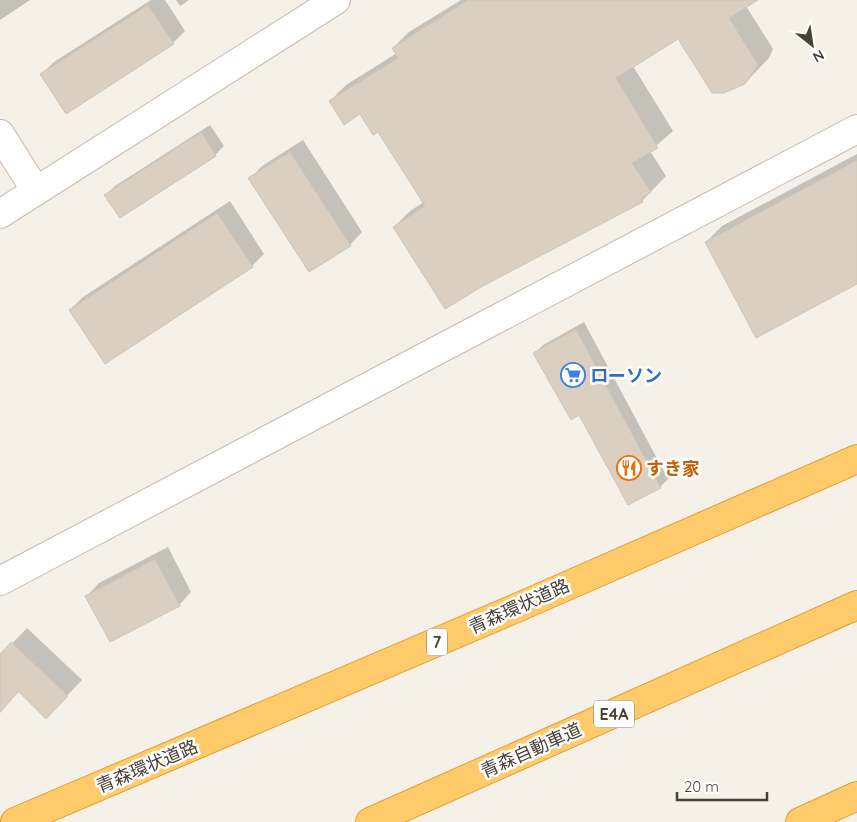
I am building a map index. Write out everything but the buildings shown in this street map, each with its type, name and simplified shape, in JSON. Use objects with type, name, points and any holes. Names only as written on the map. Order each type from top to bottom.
[{"type":"highway","name":"青森環状道路","points":[[15,822],[522,606],[857,459]]},
{"type":"highway","name":"青森自動車道","points":[[370,822],[857,605]]},
{"type":"highway","points":[[800,822],[857,796]]},
{"type":"street","points":[[0,214],[336,0]]},
{"type":"street","points":[[0,580],[857,129]]},
{"type":"street","points":[[0,134],[36,191]]},
{"type":"place","name":"ローソン","points":[[573,375]]},
{"type":"place","name":"すき家","points":[[629,468]]}]
